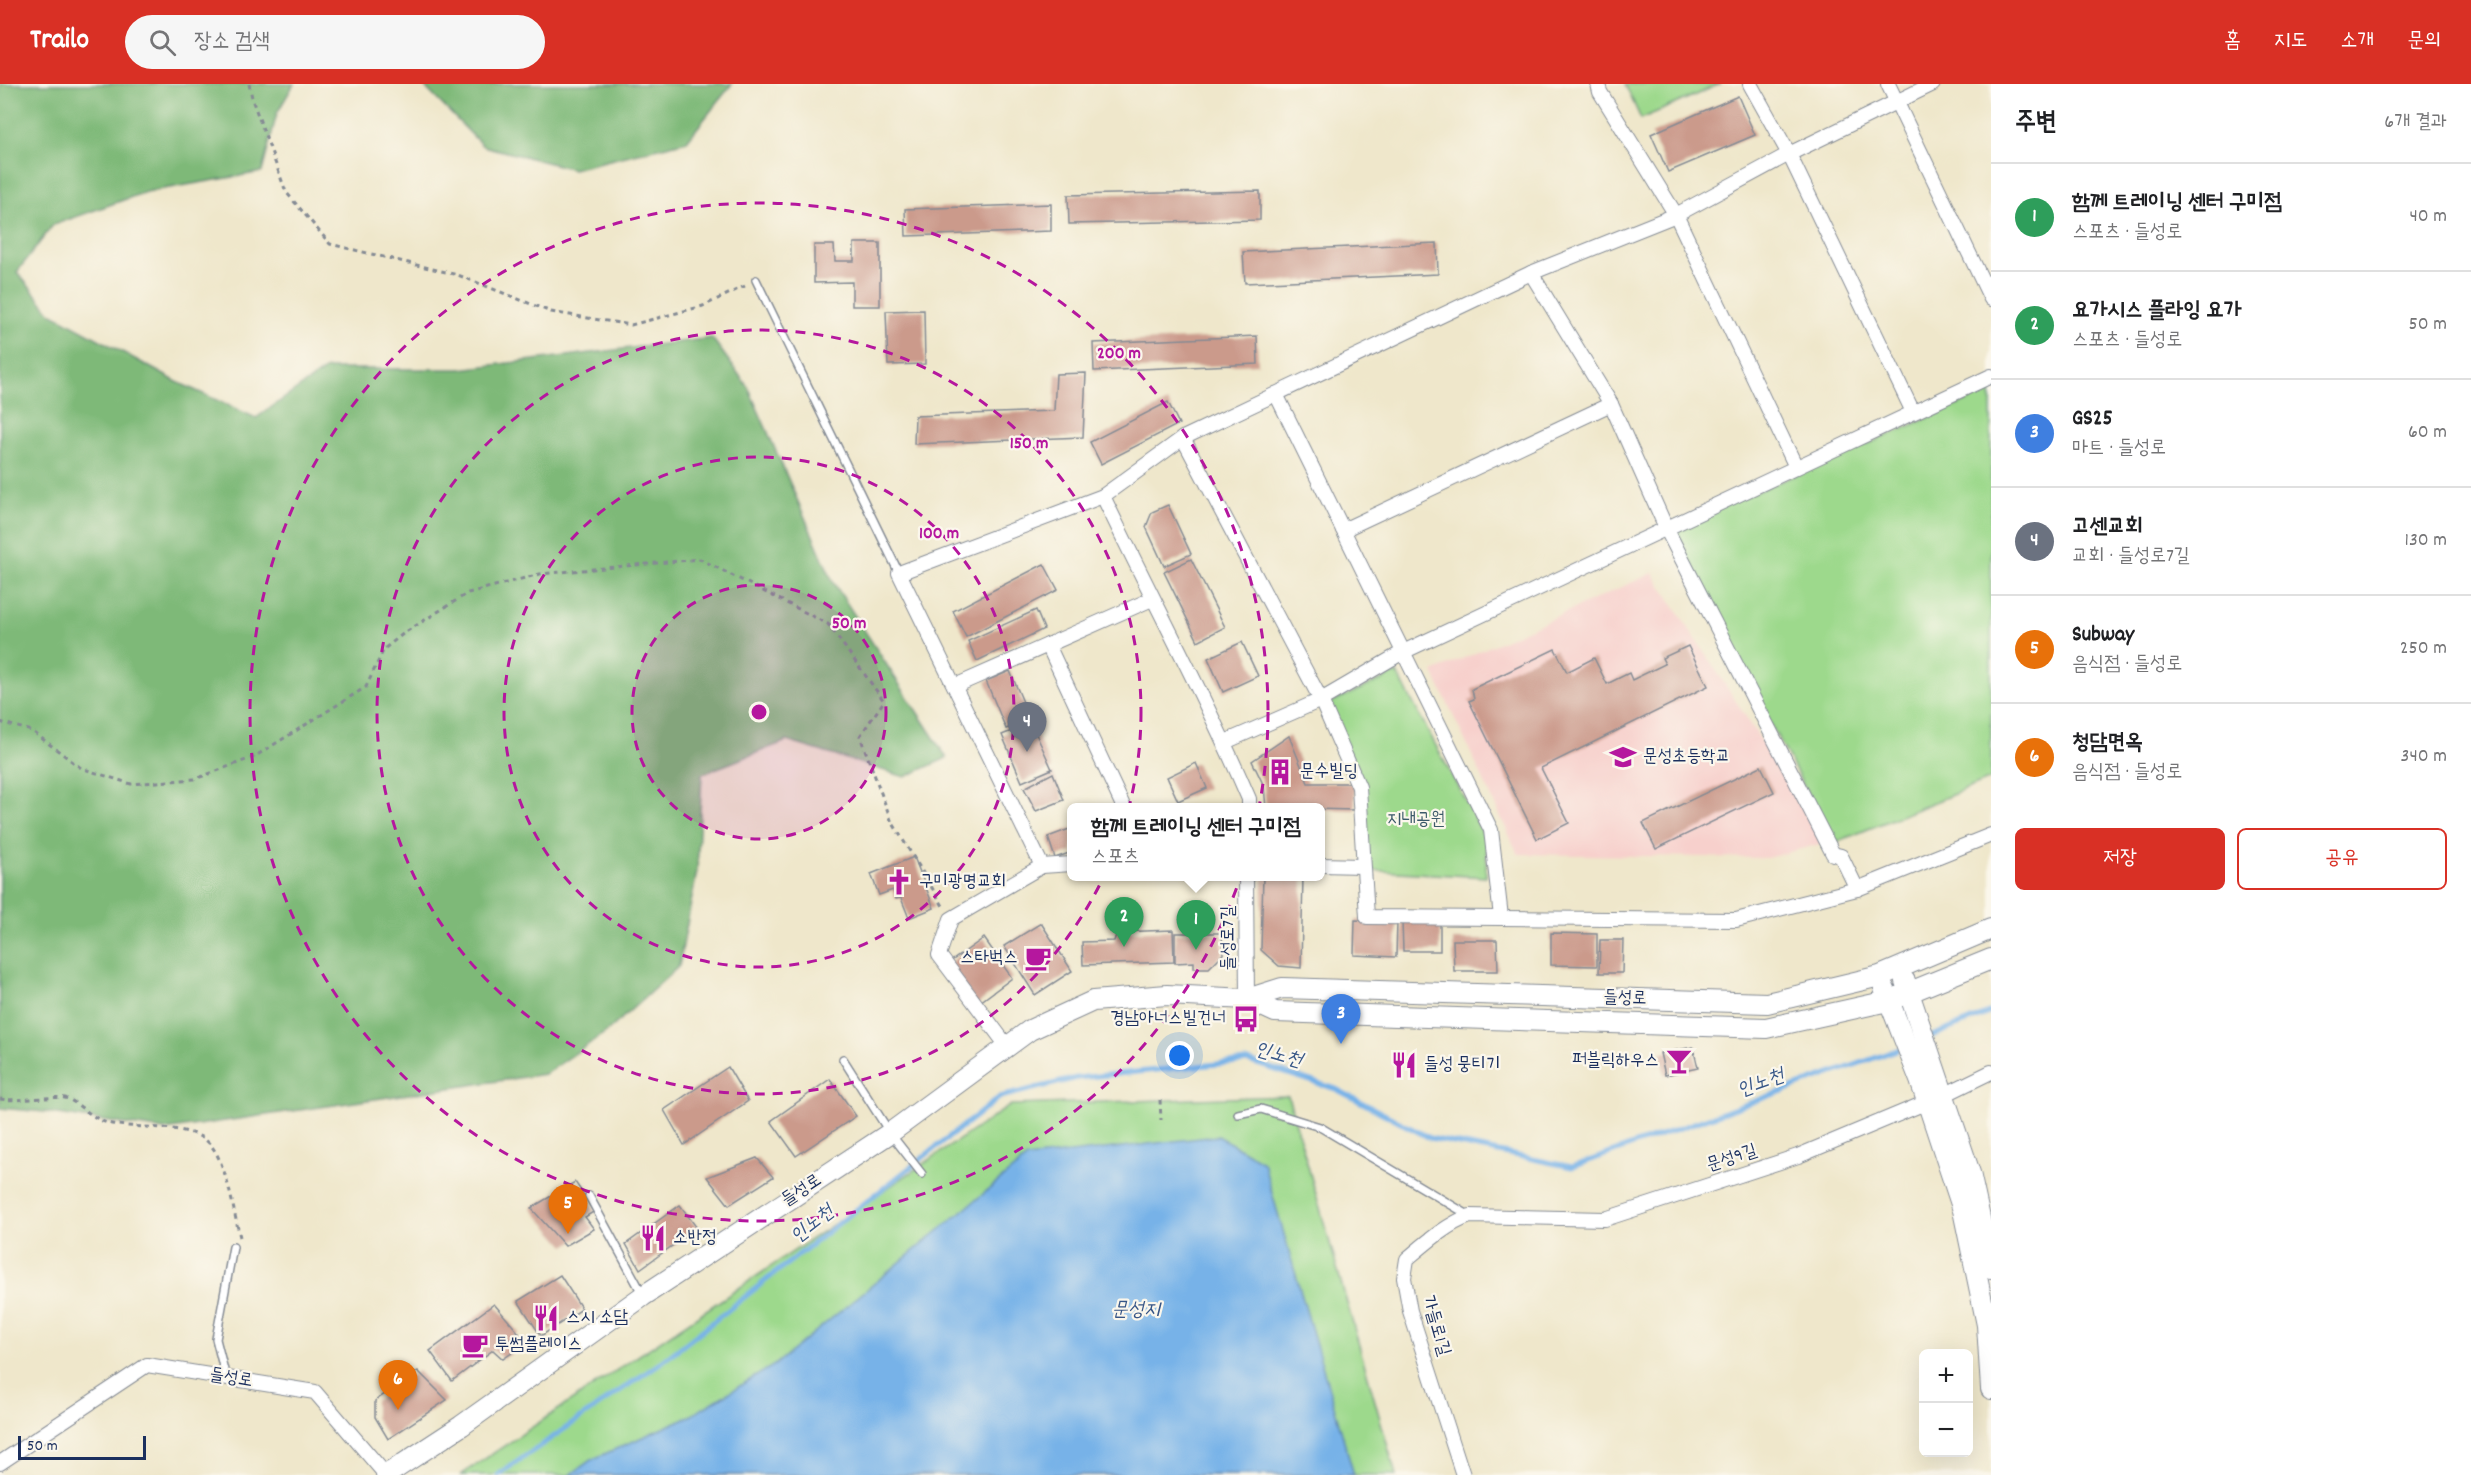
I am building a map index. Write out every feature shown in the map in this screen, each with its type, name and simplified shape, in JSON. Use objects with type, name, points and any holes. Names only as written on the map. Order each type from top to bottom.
[{"type":"street","points":[[1598,84],[1600,93],[1676,215],[1796,467]]},
{"type":"street","points":[[1750,84],[1789,154],[1912,412]]},
{"type":"street","points":[[1888,84],[1991,299]]},
{"type":"street","points":[[1042,866],[899,573],[1103,496],[1183,438],[1532,273],[1676,215],[1789,154],[1934,84]]},
{"type":"street","points":[[1532,273],[1611,404],[1667,530],[1833,854],[1841,856],[1857,889]]},
{"type":"street","points":[[1225,742],[1321,700],[1403,652],[1991,376]]},
{"type":"street","points":[[1276,394],[1491,830],[1501,917]]},
{"type":"street","points":[[1343,530],[1611,404]]},
{"type":"street","points":[[1183,438],[1321,700],[1359,787],[1362,866],[1367,917],[1736,920],[1857,889],[1991,835]]},
{"type":"street","points":[[1103,496],[1152,599],[1225,742],[1250,799],[1250,803]]},
{"type":"street","points":[[955,686],[1152,599]]},
{"type":"street","points":[[1048,645],[1122,803]]},
{"type":"street","points":[[1007,1046],[939,955],[951,919],[1042,866],[1067,864]]},
{"type":"street","points":[[1325,865],[1362,866]]},
{"type":"street","name":"들성로7길","points":[[1246,881],[1247,999]]},
{"type":"street","name":"들성로","points":[[0,1463],[147,1365],[315,1392],[386,1475],[461,1426],[643,1296],[890,1132],[1030,1030],[1092,1001],[1167,996],[1247,999],[1282,988],[1767,1003],[1880,976],[1991,929]]},
{"type":"street","name":"들성로","points":[[1247,999],[1275,1012],[1766,1028],[1902,1005],[1991,959]]},
{"type":"street","points":[[1899,967],[1902,1005],[1936,1098],[1970,1173],[1991,1268]]},
{"type":"street","points":[[1880,976],[1902,1005]]},
{"type":"street","name":"문성9길","points":[[1470,1216],[1605,1219],[1798,1156],[1936,1098],[1991,1072]]},
{"type":"street","points":[[1936,1098],[1988,1325],[1991,1389]]},
{"type":"street","name":"가들로1길","points":[[1463,1475],[1410,1311],[1404,1278],[1407,1259],[1425,1244],[1470,1216]]},
{"type":"lane","points":[[756,280],[899,573]]},
{"type":"lane","points":[[843,1059],[890,1132],[922,1174]]},
{"type":"lane","points":[[1238,1114],[1261,1109],[1320,1127],[1470,1216]]},
{"type":"lane","points":[[589,1196],[643,1296]]},
{"type":"lane","points":[[226,1378],[216,1339],[233,1247]]},
{"type":"path","points":[[249,84],[253,102],[286,192],[330,244],[458,275],[551,312],[631,325],[703,306],[756,280]]},
{"type":"path","points":[[0,722],[32,731],[81,768],[131,784],[195,779],[254,757],[366,687],[384,649],[404,633],[468,593],[540,574],[700,559],[828,624],[884,701],[860,736],[891,820],[951,919]]},
{"type":"path","points":[[0,1099],[12,1101],[67,1098],[84,1111],[107,1123],[179,1130],[204,1139],[220,1158],[240,1237],[233,1247]]},
{"type":"path","points":[[1160,1100],[1161,1120]]},
{"type":"shaded area","name":"문성초등학교","points":[[1653,573],[1827,842],[1767,858],[1518,854],[1433,672]]},
{"type":"green space","points":[[0,84],[294,84],[277,113],[262,172],[146,192],[53,225],[17,272],[51,313],[177,382],[256,418],[326,369],[460,369],[712,338],[748,387],[833,582],[947,758],[905,777],[787,741],[702,774],[697,871],[679,966],[609,1030],[545,1074],[164,1130],[45,1112],[0,1108]]},
{"type":"green space","points":[[422,84],[732,84],[687,141],[573,169],[483,146]]},
{"type":"green space","points":[[1625,84],[1720,84],[1641,119]]},
{"type":"green space","points":[[1991,391],[1991,779],[1834,843],[1667,530]]},
{"type":"green space","name":"지내공원","points":[[1397,673],[1487,841],[1486,877],[1364,870],[1361,786],[1325,705]]},
{"type":"green space","name":"문성지","points":[[1288,1096],[1396,1475],[461,1475],[1011,1105]]},
{"type":"water","name":"문성지","points":[[1218,1136],[1263,1162],[1354,1475],[570,1475],[591,1460],[692,1415],[776,1364],[1027,1158]]},
{"type":"building","points":[[1738,96],[1755,135],[1668,172],[1651,134]]},
{"type":"building","points":[[1260,191],[1260,220],[1069,224],[1068,195]]},
{"type":"building","points":[[1051,204],[1051,231],[906,236],[905,209]]},
{"type":"building","points":[[854,243],[880,243],[880,306],[852,306],[852,282],[814,283],[814,245],[834,245],[835,261],[854,261]]},
{"type":"building","points":[[1437,243],[1438,274],[1245,283],[1243,252]]},
{"type":"building","points":[[924,310],[925,364],[888,365],[886,311]]},
{"type":"building","points":[[1257,336],[1258,364],[1094,371],[1093,343]]},
{"type":"building","points":[[1086,373],[1083,437],[914,444],[915,416],[1054,411],[1056,374]]},
{"type":"building","points":[[1168,402],[1179,424],[1101,464],[1090,442]]},
{"type":"building","points":[[1168,505],[1191,554],[1164,566],[1146,527],[1152,512]]},
{"type":"building","points":[[1191,559],[1225,627],[1198,641],[1164,572]]},
{"type":"building","points":[[1044,564],[1058,590],[966,637],[953,611]]},
{"type":"building","points":[[1036,610],[1044,629],[977,661],[968,641]]},
{"type":"building","points":[[1242,642],[1258,676],[1223,692],[1208,658]]},
{"type":"building","points":[[1688,646],[1708,686],[1541,768],[1569,823],[1537,839],[1469,701],[1474,699],[1472,689],[1555,649],[1567,672],[1594,658],[1607,684],[1629,673],[1632,680],[1665,664],[1662,658]]},
{"type":"building","points":[[1010,671],[1030,719],[1006,729],[986,681]]},
{"type":"building","points":[[1031,723],[1052,769],[1022,782],[1002,735]]},
{"type":"building","name":"문수빌딩","points":[[1289,736],[1308,783],[1355,783],[1355,810],[1325,809],[1325,803],[1266,803],[1264,786],[1252,761]]},
{"type":"building","points":[[1196,763],[1207,788],[1178,801],[1167,777]]},
{"type":"building","points":[[1761,766],[1774,792],[1656,849],[1643,823]]},
{"type":"building","points":[[1053,773],[1064,800],[1036,811],[1024,788]]},
{"type":"building","points":[[1067,830],[1067,854],[1055,858],[1048,837]]},
{"type":"building","name":"구미광명교회","points":[[914,857],[934,908],[909,918],[901,898],[896,899],[893,890],[879,895],[871,874]]},
{"type":"building","points":[[1263,881],[1303,881],[1301,968],[1279,966],[1261,950]]},
{"type":"building","points":[[1355,920],[1397,922],[1396,957],[1354,955]]},
{"type":"building","points":[[1402,921],[1440,921],[1440,951],[1403,951]]},
{"type":"building","name":"스타벅스","points":[[1041,923],[1072,971],[1035,995],[1004,946]]},
{"type":"building","points":[[1173,930],[1174,962],[1083,965],[1082,942],[1114,941],[1117,932]]},
{"type":"building","points":[[1175,933],[1222,933],[1223,954],[1209,968],[1194,968],[1194,962],[1175,963]]},
{"type":"building","points":[[1551,933],[1597,934],[1597,966],[1551,965]]},
{"type":"building","points":[[984,938],[1012,978],[976,1005],[946,965]]},
{"type":"building","points":[[1453,940],[1497,940],[1498,971],[1454,971]]},
{"type":"building","points":[[1600,940],[1623,940],[1622,973],[1599,973]]},
{"type":"building","name":"퍼블릭하우스","points":[[1693,1047],[1698,1068],[1665,1075],[1660,1053]]},
{"type":"building","points":[[728,1067],[748,1101],[684,1145],[664,1110]]},
{"type":"building","points":[[830,1079],[856,1116],[796,1156],[771,1121]]},
{"type":"building","points":[[757,1158],[773,1177],[729,1205],[707,1177]]},
{"type":"building","points":[[575,1182],[595,1211],[585,1217],[594,1229],[565,1246],[531,1208]]},
{"type":"building","points":[[680,1205],[697,1228],[640,1269],[626,1244]]},
{"type":"building","points":[[560,1275],[582,1309],[541,1336],[518,1301]]},
{"type":"building","name":"투썸플레이스","points":[[494,1304],[519,1333],[508,1341],[516,1350],[503,1359],[493,1350],[452,1381],[430,1351]]},
{"type":"building","points":[[418,1371],[447,1400],[388,1439],[375,1417],[375,1401]]},
{"type":"waterway","name":"인노천","points":[[1927,1038],[1991,1012]]},
{"type":"waterway","name":"인노천","points":[[498,1475],[663,1361],[1000,1097],[1077,1078],[1248,1061],[1336,1089],[1430,1138],[1572,1167],[1902,1048]]},
{"type":"place","name":"고센교회","points":[[1027,752]]},
{"type":"place","name":"문성초등학교","points":[[1623,757]]},
{"type":"place","name":"문수빌딩","points":[[1280,772]]},
{"type":"place","name":"구미광명교회","points":[[899,882]]},
{"type":"place","name":"요가시스 플라잉 요가","points":[[1124,947]]},
{"type":"place","name":"함께 트레이닝 센터 구미점","points":[[1196,950]]},
{"type":"place","name":"스타벅스","points":[[1038,958]]},
{"type":"place","name":"경남아너스빌건너","points":[[1246,1019]]},
{"type":"place","name":"GS25","points":[[1341,1044]]},
{"type":"place","name":"퍼블릭하우스","points":[[1679,1061]]},
{"type":"place","name":"들성 뭉티기","points":[[1404,1065]]},
{"type":"place","name":"Subway","points":[[568,1234]]},
{"type":"place","name":"소반정","points":[[653,1238]]},
{"type":"place","name":"스시 소담","points":[[546,1318]]},
{"type":"place","name":"투썸플레이스","points":[[475,1345]]},
{"type":"place","name":"청담면옥","points":[[398,1410]]}]
